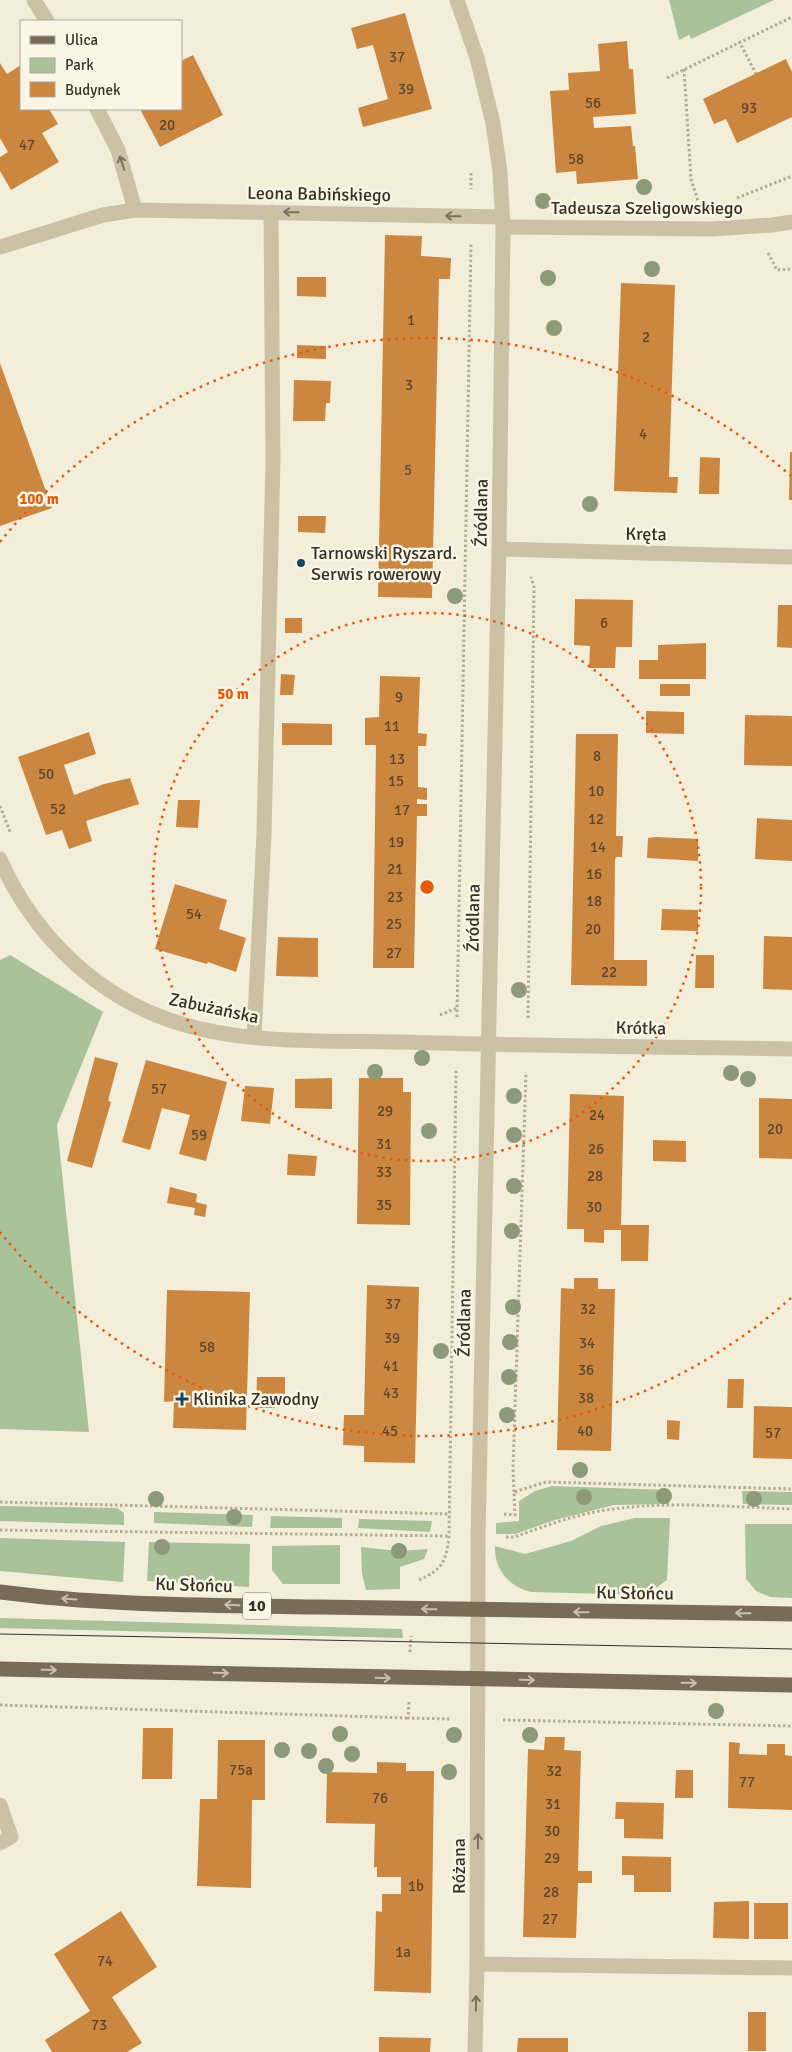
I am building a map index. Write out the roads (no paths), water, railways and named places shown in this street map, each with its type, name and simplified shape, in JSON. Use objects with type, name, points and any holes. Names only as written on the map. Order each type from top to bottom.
[{"type":"main road","name":"Ku Słońcu","points":[[0,1592],[36,1597],[151,1603],[792,1614]]},
{"type":"main road","points":[[0,1669],[792,1685]]},
{"type":"street","points":[[34,0],[46,20]]},
{"type":"street","name":"Źródlana","points":[[456,0],[475,50],[489,101],[497,147],[502,222],[499,549],[478,1514],[478,1610]]},
{"type":"street","points":[[98,110],[118,150],[135,210]]},
{"type":"street","name":"Leona Babińskiego","points":[[0,247],[103,215],[135,210],[472,216],[502,222]]},
{"type":"street","points":[[254,1037],[264,832],[272,481],[271,212]]},
{"type":"street","name":"Tadeusza Szeligowskiego","points":[[502,222],[711,228],[772,225],[792,222]]},
{"type":"street","name":"Kręta","points":[[499,549],[792,557]]},
{"type":"street","name":"Zabużańska","points":[[0,859],[29,913],[67,956],[106,988],[158,1015],[210,1030],[254,1037],[489,1045]]},
{"type":"street","name":"Krótka","points":[[489,1045],[792,1049]]},
{"type":"street","points":[[478,1610],[478,1679]]},
{"type":"street","name":"Różana","points":[[475,2052],[478,1679]]},
{"type":"street","points":[[0,1805],[11,1837],[0,1844]]},
{"type":"street","points":[[477,1964],[792,1968]]},
{"type":"tram line","points":[[0,1634],[792,1649]]},
{"type":"place","name":"Tarnowski Ryszard. Serwis rowerowy","points":[[301,563]]},
{"type":"place","name":"Klinika Zawodny","points":[[182,1399]]}]
